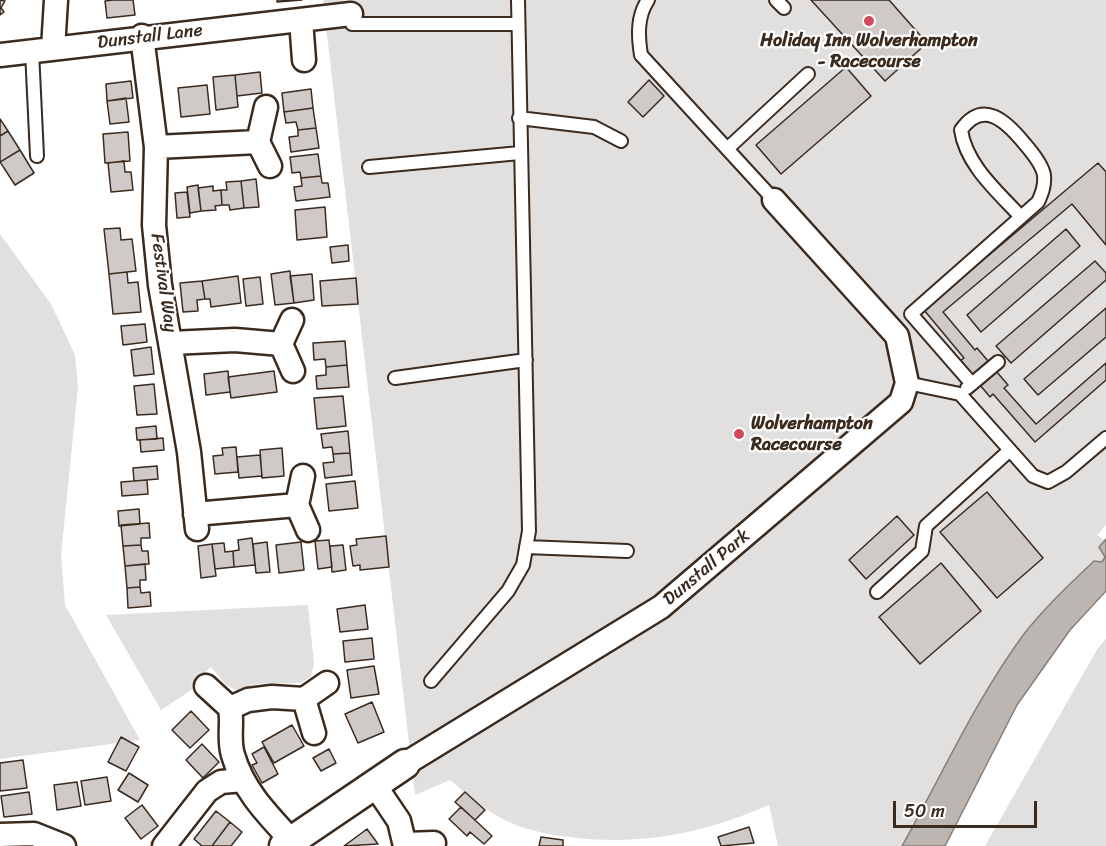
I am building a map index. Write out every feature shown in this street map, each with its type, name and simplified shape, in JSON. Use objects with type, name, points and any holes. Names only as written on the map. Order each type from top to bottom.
[{"type":"street","points":[[43,50],[56,0]]},
{"type":"street","name":"Dunstall Lane","points":[[0,55],[142,36],[301,20],[351,19]]},
{"type":"street","points":[[301,20],[304,60]]},
{"type":"street","name":"Festival Way","points":[[142,36],[156,147],[154,225],[160,285],[189,452],[196,521],[297,505]]},
{"type":"street","points":[[266,107],[258,142],[270,166]]},
{"type":"street","points":[[156,147],[258,142]]},
{"type":"street","points":[[774,200],[897,336],[907,383]]},
{"type":"street","points":[[280,344],[292,320]]},
{"type":"street","points":[[171,343],[235,340],[280,344]]},
{"type":"street","points":[[280,344],[293,371]]},
{"type":"street","name":"Dunstall Park","points":[[288,843],[405,764],[661,607],[901,402],[907,383]]},
{"type":"street","points":[[303,477],[297,505],[308,530]]},
{"type":"street","points":[[230,708],[248,700],[272,697],[304,699],[327,683]]},
{"type":"street","points":[[206,686],[230,708],[232,754],[243,780],[254,799],[288,843]]},
{"type":"street","points":[[304,699],[314,733]]},
{"type":"street","points":[[164,846],[207,791],[221,782],[243,780]]},
{"type":"street","points":[[374,784],[399,821],[405,845],[434,843]]},
{"type":"street","points":[[0,835],[34,834],[64,846]]},
{"type":"lane","points":[[431,681],[508,591],[523,565],[529,531],[518,0]]},
{"type":"lane","points":[[648,0],[644,6],[638,32],[641,55],[774,200]]},
{"type":"lane","points":[[351,19],[518,24]]},
{"type":"lane","points":[[37,156],[43,50]]},
{"type":"lane","points":[[727,149],[808,74]]},
{"type":"lane","points":[[972,384],[910,314],[1021,217],[1038,202],[1044,190],[1043,172],[1032,152],[1008,124],[994,116],[980,114],[969,119],[961,130],[963,147],[981,172],[1021,217]]},
{"type":"lane","points":[[519,118],[594,127],[621,141]]},
{"type":"lane","points":[[369,167],[520,153]]},
{"type":"lane","points":[[395,378],[526,360]]},
{"type":"lane","points":[[960,394],[998,362]]},
{"type":"lane","points":[[907,383],[960,394],[1034,476],[1048,482],[1066,472],[1106,438]]},
{"type":"lane","points":[[877,592],[922,551],[926,526],[1010,450]]},
{"type":"lane","points":[[526,547],[627,551]]},
{"type":"shaded area","name":"Wolverhampton Racecourse","points":[[323,0],[1106,0],[1106,525],[1097,535],[1104,540],[1099,548],[1106,557],[1102,562],[1094,561],[1025,633],[991,682],[902,846],[778,846],[769,805],[719,824],[695,830],[621,840],[568,837],[531,830],[497,816],[450,780],[415,795]]},
{"type":"shaded area","points":[[0,234],[51,304],[75,355],[78,387],[61,555],[65,605],[140,740],[0,759]]},
{"type":"shaded area","points":[[1106,539],[1106,591],[1070,630],[1017,705],[945,846],[902,846],[975,711],[1007,659],[1024,634],[1057,596],[1094,561],[1102,562],[1105,557],[1099,547]]},
{"type":"shaded area","points":[[308,605],[314,663],[311,677],[300,683],[256,684],[236,690],[226,685],[211,667],[191,685],[193,689],[161,710],[106,615]]},
{"type":"shaded area","points":[[1106,639],[1106,846],[985,846],[1098,648]]},
{"type":"building","points":[[0,0],[5,1],[1,8],[4,12],[0,15]]},
{"type":"building","points":[[133,0],[135,15],[107,18],[105,1]]},
{"type":"building","points":[[277,0],[302,0],[277,2]]},
{"type":"building","name":"Holiday Inn Wolverhampton - Racecourse","points":[[811,0],[889,0],[927,43],[885,81]]},
{"type":"building","name":"Holiday Inn Wolverhampton - Racecourse","points":[[846,67],[871,96],[781,174],[756,145]]},
{"type":"building","points":[[260,72],[262,93],[237,96],[235,75]]},
{"type":"building","points":[[235,75],[238,107],[216,110],[213,77]]},
{"type":"building","points":[[649,80],[664,96],[643,117],[628,102]]},
{"type":"building","points":[[131,81],[133,98],[107,101],[106,84]]},
{"type":"building","points":[[207,85],[210,114],[181,117],[178,88]]},
{"type":"building","points":[[311,89],[313,108],[284,112],[282,93]]},
{"type":"building","points":[[126,98],[129,122],[110,124],[107,101]]},
{"type":"building","points":[[313,108],[316,128],[298,130],[296,122],[286,123],[284,112]]},
{"type":"building","points":[[0,119],[8,131],[0,136]]},
{"type":"building","points":[[316,128],[319,148],[291,152],[289,137],[298,136],[298,130]]},
{"type":"building","points":[[8,131],[20,150],[0,162],[0,136]]},
{"type":"building","points":[[128,132],[130,161],[105,163],[103,134]]},
{"type":"building","points":[[20,150],[34,173],[15,185],[0,162]]},
{"type":"building","points":[[318,154],[321,176],[301,178],[300,172],[292,173],[290,157]]},
{"type":"building","points":[[124,161],[125,172],[131,172],[133,190],[111,192],[108,163]]},
{"type":"building","points":[[1098,163],[1106,172],[1106,245],[1072,204],[943,312],[975,350],[977,348],[988,361],[972,375],[960,361],[964,358],[924,310]]},
{"type":"building","points":[[321,176],[322,183],[328,183],[330,197],[296,201],[294,187],[302,186],[301,178]]},
{"type":"building","points":[[256,179],[259,207],[244,208],[241,181]]},
{"type":"building","points":[[241,181],[244,208],[230,210],[229,205],[222,205],[221,190],[227,190],[226,182]]},
{"type":"building","points":[[198,185],[201,211],[190,213],[187,187]]},
{"type":"building","points":[[213,186],[213,191],[221,190],[222,205],[215,206],[216,210],[201,211],[198,188]]},
{"type":"building","points":[[187,192],[190,217],[177,218],[175,193]]},
{"type":"building","points":[[325,207],[327,237],[297,240],[295,210]]},
{"type":"building","points":[[120,228],[121,240],[132,239],[136,271],[109,274],[104,229]]},
{"type":"building","points":[[1066,229],[1080,246],[981,332],[967,315]]},
{"type":"building","points":[[348,245],[349,261],[332,263],[330,247]]},
{"type":"building","points":[[1095,261],[1106,273],[1106,280],[1011,363],[996,346]]},
{"type":"building","points":[[290,271],[294,303],[275,305],[271,274]]},
{"type":"building","points":[[127,272],[128,283],[138,282],[141,312],[113,314],[109,274]]},
{"type":"building","points":[[312,274],[314,300],[294,303],[290,276]]},
{"type":"building","points":[[238,276],[241,303],[211,307],[210,299],[205,299],[202,281]]},
{"type":"building","points":[[260,277],[263,304],[246,306],[243,279]]},
{"type":"building","points":[[356,278],[358,304],[322,306],[320,281]]},
{"type":"building","points":[[202,281],[205,299],[197,300],[198,311],[183,312],[180,283]]},
{"type":"building","points":[[1106,308],[1106,337],[1038,395],[1024,379]]},
{"type":"building","points":[[145,324],[147,342],[123,345],[121,326]]},
{"type":"building","points":[[345,341],[347,365],[326,367],[325,359],[314,360],[313,343]]},
{"type":"building","points":[[151,347],[154,374],[134,376],[131,350]]},
{"type":"building","points":[[1106,363],[1106,380],[1035,442],[993,394],[990,397],[980,385],[996,371],[1008,385],[1004,388],[1036,424]]},
{"type":"building","points":[[347,365],[349,387],[317,389],[316,376],[326,375],[326,367]]},
{"type":"building","points":[[228,371],[230,392],[206,395],[204,374]]},
{"type":"building","points":[[274,371],[277,392],[231,398],[228,377]]},
{"type":"building","points":[[154,384],[157,414],[137,415],[134,386]]},
{"type":"building","points":[[343,396],[346,426],[317,429],[314,398]]},
{"type":"building","points":[[156,426],[157,439],[137,440],[136,428]]},
{"type":"building","points":[[348,431],[350,453],[333,454],[332,447],[323,448],[321,434]]},
{"type":"building","points":[[163,438],[164,450],[141,452],[140,440]]},
{"type":"building","points":[[236,447],[238,472],[215,474],[213,456],[223,455],[222,448]]},
{"type":"building","points":[[282,448],[284,476],[262,478],[260,450]]},
{"type":"building","points":[[350,453],[352,475],[325,478],[323,463],[334,462],[333,454]]},
{"type":"building","points":[[260,455],[262,476],[239,478],[237,457]]},
{"type":"building","points":[[157,466],[158,479],[134,481],[133,468]]},
{"type":"building","points":[[147,480],[148,494],[122,496],[121,482]]},
{"type":"building","points":[[355,481],[358,508],[329,511],[326,484]]},
{"type":"building","points":[[987,492],[1043,558],[997,598],[940,532]]},
{"type":"building","points":[[139,509],[140,524],[119,526],[118,511]]},
{"type":"building","points":[[897,516],[914,535],[866,579],[849,560]]},
{"type":"building","points":[[149,523],[150,538],[141,538],[141,545],[123,546],[121,525]]},
{"type":"building","points":[[386,536],[389,567],[360,570],[360,565],[353,566],[350,546],[357,545],[356,539]]},
{"type":"building","points":[[252,538],[255,565],[234,567],[233,551],[239,550],[238,540]]},
{"type":"building","points":[[329,540],[332,567],[318,569],[315,541]]},
{"type":"building","points":[[267,542],[270,572],[256,573],[253,544]]},
{"type":"building","points":[[301,542],[304,570],[279,573],[276,545]]},
{"type":"building","points":[[224,543],[225,552],[233,551],[234,567],[215,569],[212,544]]},
{"type":"building","points":[[212,544],[216,576],[201,578],[198,546]]},
{"type":"building","points":[[141,545],[142,551],[148,551],[149,564],[125,566],[123,546]]},
{"type":"building","points":[[343,545],[346,570],[332,572],[330,546]]},
{"type":"building","points":[[941,563],[981,611],[920,664],[879,617]]},
{"type":"building","points":[[145,564],[146,580],[140,580],[140,587],[127,588],[125,566]]},
{"type":"building","points":[[140,587],[141,593],[150,592],[151,606],[128,608],[127,588]]},
{"type":"building","points":[[365,605],[368,629],[340,632],[337,609]]},
{"type":"building","points":[[372,638],[374,659],[345,662],[343,641]]},
{"type":"building","points":[[374,666],[379,694],[351,698],[347,670]]},
{"type":"building","points":[[372,702],[384,732],[358,743],[345,714]]},
{"type":"building","points":[[191,711],[209,730],[190,748],[172,730]]},
{"type":"building","points":[[292,725],[304,746],[274,763],[262,742]]},
{"type":"building","points":[[121,737],[139,747],[126,771],[108,762]]},
{"type":"building","points":[[202,744],[219,762],[203,778],[186,760]]},
{"type":"building","points":[[264,747],[278,774],[262,783],[252,765],[257,763],[252,754]]},
{"type":"building","points":[[329,749],[336,763],[321,771],[313,758]]},
{"type":"building","points":[[23,760],[27,788],[0,791],[0,763]]},
{"type":"building","points":[[129,773],[148,785],[138,802],[118,790]]},
{"type":"building","points":[[107,777],[111,801],[85,805],[81,781]]},
{"type":"building","points":[[77,782],[81,806],[57,810],[54,785]]},
{"type":"building","points":[[29,792],[32,814],[4,817],[1,796]]},
{"type":"building","points":[[465,792],[485,810],[475,820],[455,802]]},
{"type":"building","points":[[142,805],[158,826],[141,839],[125,818]]},
{"type":"building","points":[[461,807],[492,836],[484,844],[470,832],[467,836],[449,819]]},
{"type":"building","points":[[216,811],[230,822],[212,846],[202,846],[194,839]]},
{"type":"building","points":[[230,822],[242,832],[231,846],[212,846]]},
{"type":"building","points":[[749,827],[754,843],[721,846],[718,837]]},
{"type":"building","points":[[367,829],[378,844],[344,846]]},
{"type":"building","points":[[541,837],[563,840],[563,846],[539,846]]},
{"type":"place","name":"Holiday Inn Wolverhampton - Racecourse","points":[[869,21]]},
{"type":"place","name":"Wolverhampton Racecourse","points":[[739,434]]}]
